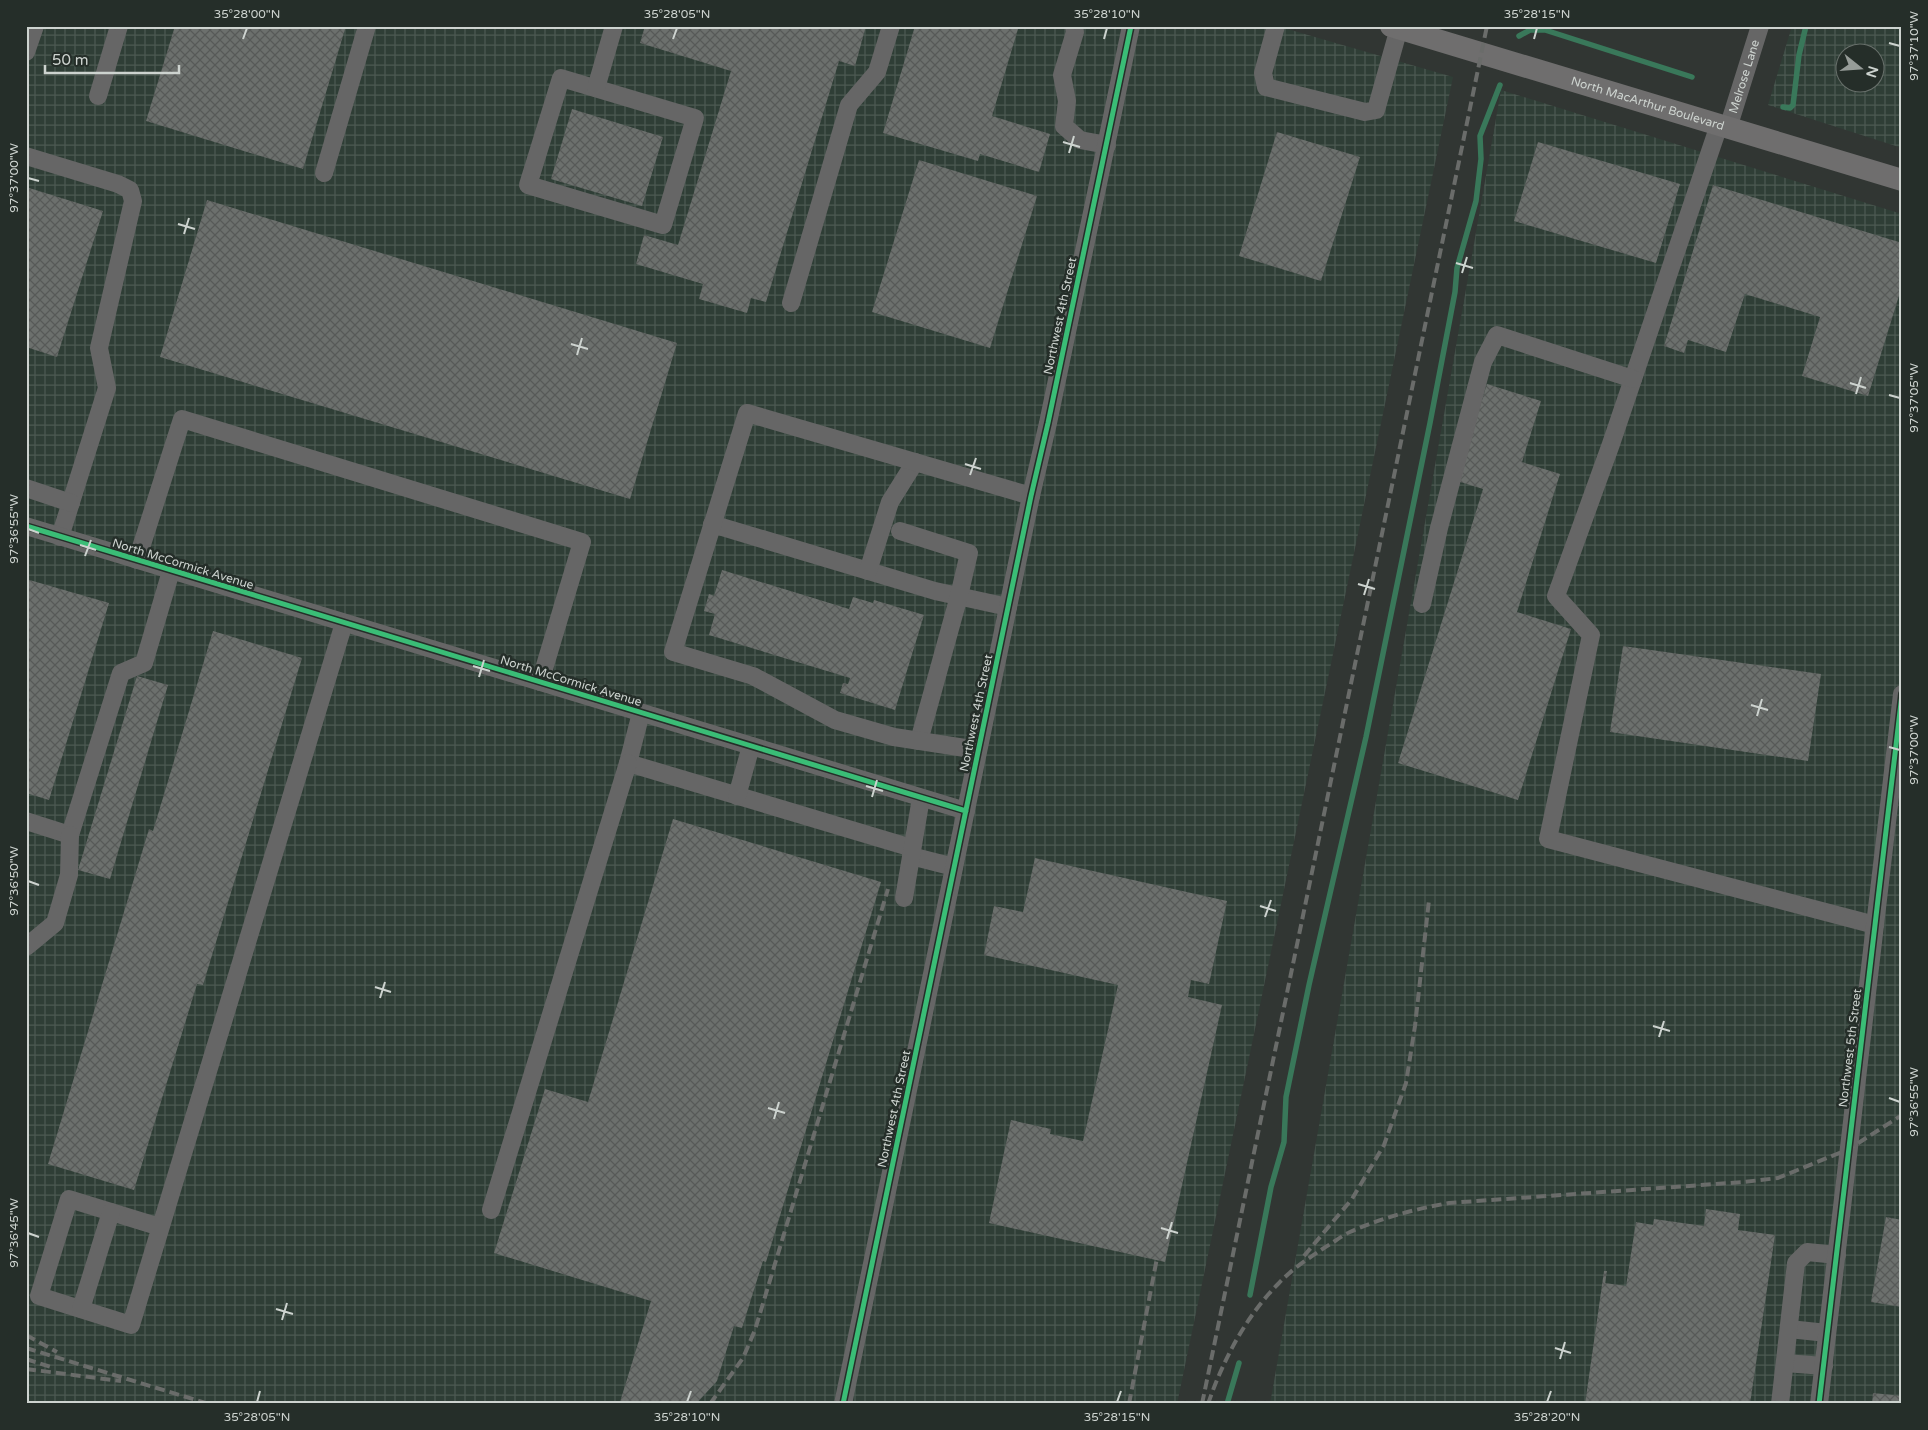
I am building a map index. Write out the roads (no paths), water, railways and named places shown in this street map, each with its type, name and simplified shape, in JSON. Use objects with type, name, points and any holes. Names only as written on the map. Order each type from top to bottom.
[{"type":"main road","name":"North MacArthur Boulevard","points":[[1395,27],[1902,180]]},
{"type":"street","points":[[26,52],[35,26]]},
{"type":"street","points":[[98,96],[119,26]]},
{"type":"street","points":[[324,173],[367,26]]},
{"type":"street","points":[[596,88],[614,26]]},
{"type":"street","points":[[791,303],[849,105],[877,72],[891,26]]},
{"type":"street","points":[[1074,26],[1075,32],[1062,75],[1067,101],[1064,126],[1080,140],[1107,145]]},
{"type":"street","name":"Northwest 4th Street","points":[[843,1404],[1031,496],[1131,26]]},
{"type":"street","points":[[1276,26],[1263,73],[1266,87],[1365,112],[1376,110],[1395,27]]},
{"type":"street","name":"Melrose Lane","points":[[1760,26],[1556,596],[1592,635],[1548,839],[1875,925]]},
{"type":"street","points":[[561,78],[596,88],[695,118],[663,225],[528,185],[561,78]]},
{"type":"street","points":[[26,156],[118,184],[130,190],[133,201],[99,348],[107,388],[60,537]]},
{"type":"street","points":[[1422,604],[1439,528],[1483,362],[1497,335],[1633,379]]},
{"type":"street","points":[[978,750],[894,737],[834,720],[753,676],[673,652],[747,413],[1031,496]]},
{"type":"street","points":[[137,560],[182,419],[582,542],[540,682]]},
{"type":"street","points":[[868,571],[890,502],[914,462]]},
{"type":"street","points":[[26,488],[71,502]]},
{"type":"street","points":[[712,524],[868,571],[959,596],[1008,607]]},
{"type":"street","name":"North McCormick Avenue","points":[[26,526],[966,811]]},
{"type":"street","points":[[900,532],[970,553],[919,741]]},
{"type":"street","points":[[26,947],[55,923],[69,875],[70,834],[121,673],[144,663],[171,571]]},
{"type":"street","points":[[160,1227],[69,1199],[39,1296],[131,1325],[344,623]]},
{"type":"street","name":"Northwest 5th Street","points":[[1819,1404],[1902,694]]},
{"type":"street","points":[[491,1210],[628,762],[641,713]]},
{"type":"street","points":[[737,796],[751,746]]},
{"type":"street","points":[[628,762],[954,867]]},
{"type":"street","points":[[904,898],[921,798]]},
{"type":"street","points":[[26,821],[70,834]]},
{"type":"street","points":[[81,1309],[111,1212]]},
{"type":"street","points":[[1780,1404],[1796,1264],[1807,1252],[1836,1255]]},
{"type":"street","points":[[1789,1328],[1827,1334]]},
{"type":"street","points":[[1785,1363],[1824,1366]]},
{"type":"waterway","points":[[1783,107],[1790,108],[1793,105],[1799,55],[1806,26]]},
{"type":"waterway","points":[[1519,36],[1530,30],[1545,30],[1692,77]]},
{"type":"waterway","points":[[1250,1295],[1271,1187],[1284,1142],[1286,1097],[1309,985],[1366,737],[1430,423],[1455,292],[1457,268],[1476,201],[1481,159],[1480,136],[1500,85]]},
{"type":"waterway","points":[[1227,1404],[1239,1363]]},
{"type":"railway","points":[[1202,1404],[1487,26]]},
{"type":"railway","points":[[710,1404],[743,1358],[755,1330],[888,889]]},
{"type":"railway","points":[[1304,1256],[1352,1199],[1384,1145],[1406,1083],[1415,1026],[1429,900]]},
{"type":"railway","points":[[1208,1404],[1228,1355],[1246,1324],[1267,1296],[1284,1278],[1318,1252],[1343,1235],[1374,1222],[1398,1214],[1449,1203],[1778,1178],[1849,1149],[1902,1115]]},
{"type":"railway","points":[[1129,1404],[1157,1258]]},
{"type":"railway","points":[[26,1335],[57,1352]]},
{"type":"railway","points":[[26,1348],[209,1404]]},
{"type":"railway","points":[[26,1359],[54,1368]]},
{"type":"railway","points":[[26,1369],[121,1381]]}]
